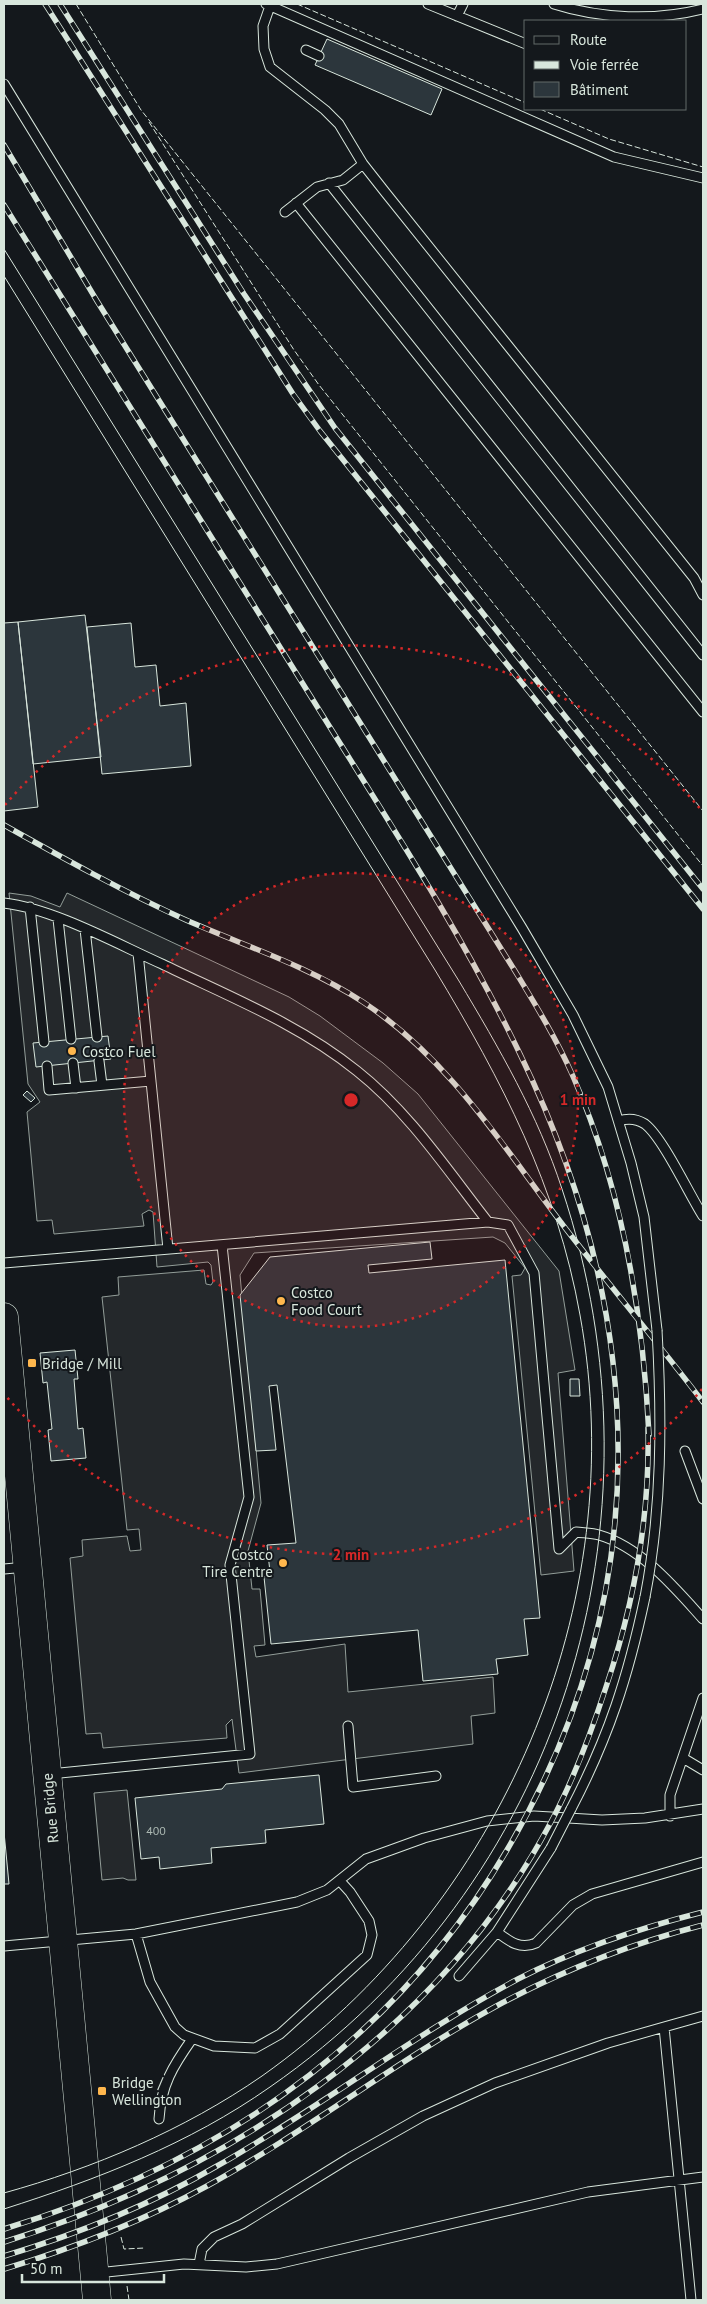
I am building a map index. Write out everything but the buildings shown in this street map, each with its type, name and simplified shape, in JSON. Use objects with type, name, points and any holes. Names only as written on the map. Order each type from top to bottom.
[{"type":"main road","name":"Rue Bridge","points":[[4,1317],[16,1568],[47,1774],[97,2300]]},
{"type":"lane","points":[[428,4],[524,43]]},
{"type":"lane","points":[[457,16],[463,4]]},
{"type":"lane","points":[[554,4],[612,16],[673,15],[703,10]]},
{"type":"lane","points":[[703,178],[614,157],[268,5],[263,26],[264,49],[270,68],[332,117],[345,132],[363,164],[694,578],[703,595]]},
{"type":"lane","points":[[306,50],[319,56]]},
{"type":"lane","points":[[4,84],[556,984],[599,1065],[619,1121],[644,1217],[656,1330],[660,1412],[660,1485],[653,1550],[645,1597],[620,1697],[601,1751],[551,1848],[498,1932],[459,1976]]},
{"type":"lane","points":[[285,212],[317,187],[343,180],[363,164]]},
{"type":"lane","points":[[329,184],[703,655]]},
{"type":"lane","points":[[296,203],[703,712]]},
{"type":"lane","points":[[4,903],[30,907],[138,953],[302,1033],[358,1071],[413,1126],[488,1222]]},
{"type":"lane","points":[[30,907],[44,1042]]},
{"type":"lane","points":[[58,919],[71,1039]]},
{"type":"lane","points":[[85,930],[97,1037]]},
{"type":"lane","points":[[138,953],[168,1249]]},
{"type":"lane","points":[[100,1060],[102,1085]]},
{"type":"lane","points":[[73,1063],[76,1088]]},
{"type":"lane","points":[[47,1066],[49,1090],[151,1081]]},
{"type":"lane","points":[[619,1121],[626,1119],[645,1125],[656,1137],[703,1216]]},
{"type":"lane","points":[[4,1263],[488,1222],[508,1225],[534,1273],[559,1549],[576,1532],[598,1534],[617,1543],[642,1559],[678,1591],[703,1619]]},
{"type":"lane","points":[[47,1774],[250,1754],[230,1565],[249,1497],[222,1245]]},
{"type":"lane","points":[[686,1451],[703,1499]]},
{"type":"lane","points":[[670,1816],[670,1794],[703,1698]]},
{"type":"lane","points":[[348,1726],[353,1787],[436,1776]]},
{"type":"lane","points":[[683,1758],[703,1770]]},
{"type":"lane","points":[[4,1946],[62,1939],[136,1934],[297,1902],[327,1890],[366,1859],[424,1838],[487,1821],[534,1816],[602,1820],[670,1816],[703,1809]]},
{"type":"lane","points":[[498,1932],[515,1945],[530,1946],[543,1938],[573,1905],[592,1894],[703,1862]]},
{"type":"lane","points":[[136,1934],[150,1982],[175,2027],[192,2039],[214,2046],[255,2048],[280,2034],[367,1954],[372,1935],[369,1922],[350,1892],[340,1881]]},
{"type":"lane","points":[[199,2264],[202,2248],[214,2237],[242,2224],[349,2158],[423,2116],[502,2081],[608,2043],[703,2016]]},
{"type":"lane","points":[[664,2027],[692,2300]]},
{"type":"lane","points":[[159,2119],[160,2099],[164,2086],[192,2039]]},
{"type":"lane","points":[[94,2273],[184,2264],[246,2267],[277,2264],[572,2196],[703,2177]]},
{"type":"shaded area","points":[[9,893],[31,896],[60,907],[67,893],[289,997],[320,1016],[383,1063],[418,1094],[559,1271],[575,1370],[558,1373],[574,1571],[541,1575],[512,1276],[521,1275],[525,1268],[505,1243],[493,1237],[254,1253],[240,1275],[261,1503],[248,1551],[252,1589],[260,1589],[265,1645],[254,1646],[256,1657],[345,1644],[348,1692],[493,1677],[495,1713],[471,1716],[473,1744],[239,1773],[232,1719],[226,1725],[227,1738],[103,1748],[101,1733],[86,1734],[70,1558],[83,1556],[82,1540],[127,1536],[130,1551],[141,1550],[139,1529],[127,1530],[102,1297],[119,1295],[118,1277],[204,1270],[206,1284],[211,1285],[213,1282],[211,1265],[208,1262],[157,1267],[153,1212],[149,1210],[142,1214],[144,1226],[54,1234],[52,1220],[37,1221],[27,1112],[40,1102],[28,1084]]},
{"type":"shaded area","points":[[127,1790],[136,1880],[123,1878],[102,1880],[94,1793]]},
{"type":"tram line","points":[[4,249],[459,981],[489,1031],[516,1082],[541,1135],[562,1189],[593,1315],[604,1442],[595,1567],[567,1688],[520,1802],[454,1908],[371,2004],[270,2087],[207,2126],[175,2143],[108,2172],[4,2209]]},
{"type":"tram line","points":[[4,276],[435,970],[460,1011],[504,1094],[542,1178],[570,1268],[580,1315],[591,1424],[586,1532],[566,1639],[530,1741],[482,1837],[420,1927],[346,2007],[262,2076],[232,2096],[201,2114],[138,2145],[71,2172],[4,2193]]},
{"type":"railway","points":[[45,4],[293,394],[320,431],[703,909]]},
{"type":"railway","points":[[60,4],[244,294],[335,428],[703,889]]},
{"type":"railway","points":[[4,145],[97,301],[515,971],[566,1061],[589,1117],[604,1161],[617,1205],[627,1250],[641,1342],[649,1435]]},
{"type":"railway","points":[[4,205],[421,874],[473,963],[520,1054],[562,1153],[593,1254],[612,1354],[618,1455],[611,1555],[591,1654],[556,1753],[507,1850],[461,1919],[410,1982],[354,2038],[292,2088],[226,2132],[156,2170],[82,2202],[4,2229]]},
{"type":"railway","points":[[4,825],[140,898],[208,930],[276,957],[342,989],[395,1026],[425,1053],[478,1111],[573,1238],[703,1402]]},
{"type":"railway","points":[[4,2242],[87,2213],[168,2177],[246,2134],[319,2085],[388,2029],[450,1967],[504,1898],[551,1822],[575,1773],[588,1739],[616,1656],[632,1592],[643,1527],[648,1461],[648,1428]]},
{"type":"railway","points":[[4,2256],[86,2228],[140,2206],[192,2180],[255,2144],[479,2000],[540,1968],[609,1940],[703,1912]]},
{"type":"railway","points":[[4,2269],[108,2233],[183,2199],[282,2142],[464,2024],[526,1991],[600,1958],[651,1940],[703,1925]]},
{"type":"fence","points":[[76,4],[141,110],[703,811]]},
{"type":"fence","points":[[297,4],[524,102]]},
{"type":"fence","points":[[542,110],[609,139],[703,167]]},
{"type":"fence","points":[[149,122],[294,350],[319,385],[703,866]]},
{"type":"fence","points":[[121,2237],[124,2249],[145,2248]]},
{"type":"fence","points":[[127,2286],[129,2300]]},
{"type":"place","name":"Costco Fuel","points":[[72,1051]]},
{"type":"place","name":"Costco Food Court","points":[[281,1301]]},
{"type":"place","name":"Bridge / Mill","points":[[32,1363]]},
{"type":"place","name":"Costco Tire Centre","points":[[283,1563]]},
{"type":"place","name":"Bridge / Wellington","points":[[102,2091]]}]
